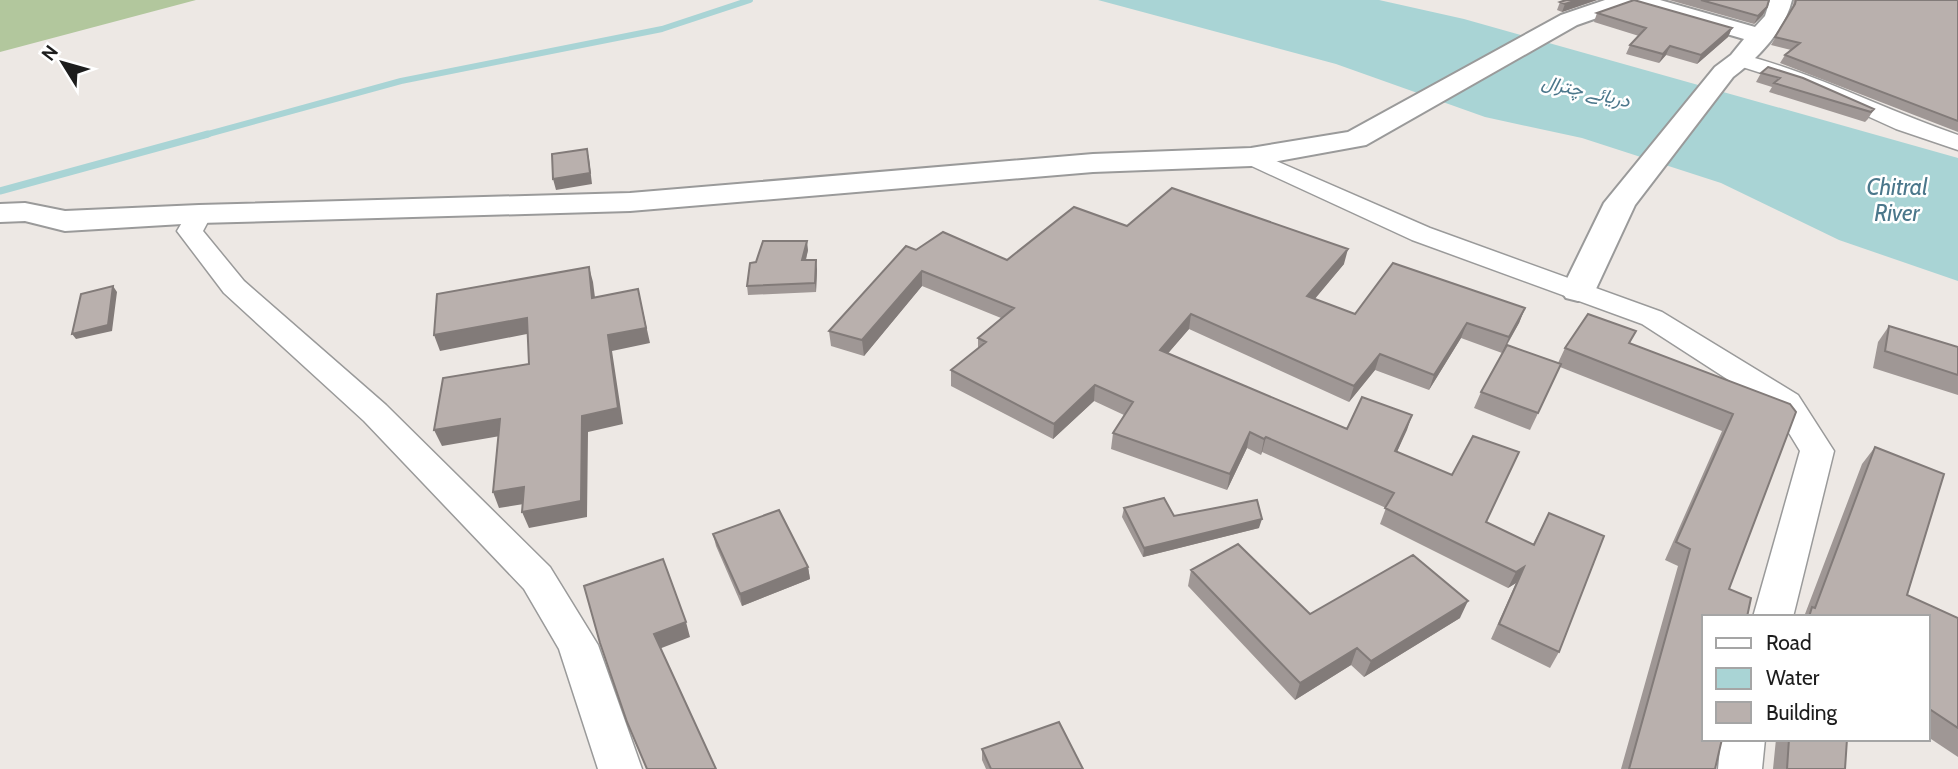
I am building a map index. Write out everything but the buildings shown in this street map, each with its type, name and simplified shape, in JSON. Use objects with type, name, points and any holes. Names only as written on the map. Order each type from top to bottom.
[{"type":"street","points":[[0,213],[25,212],[65,220],[630,202],[1093,163],[1251,157],[1356,139],[1569,20],[1627,0]]},
{"type":"street","points":[[1635,0],[1760,36]]},
{"type":"street","points":[[1578,291],[1620,203],[1732,66],[1776,18],[1781,0]]},
{"type":"street","points":[[1732,66],[1807,80],[1904,124],[1958,144]]},
{"type":"street","points":[[1251,157],[1421,234],[1652,318],[1787,403],[1817,451],[1774,615]]},
{"type":"street","points":[[199,214],[190,231],[234,287],[375,413],[537,578],[578,645],[620,769]]},
{"type":"street","points":[[1740,769],[1743,741]]},
{"type":"green space","points":[[0,0],[196,0],[0,52]]},
{"type":"water","name":"Chitral River","points":[[1098,0],[1379,0],[1464,19],[1958,158],[1958,281],[1839,240],[1721,183],[1582,138],[1485,117],[1336,64]]},
{"type":"waterway","points":[[201,136],[401,81],[662,29],[750,0]]},
{"type":"waterway","points":[[0,191],[208,134]]},
{"type":"water label","name":"دریائے چترال","points":[[1586,91]]}]
